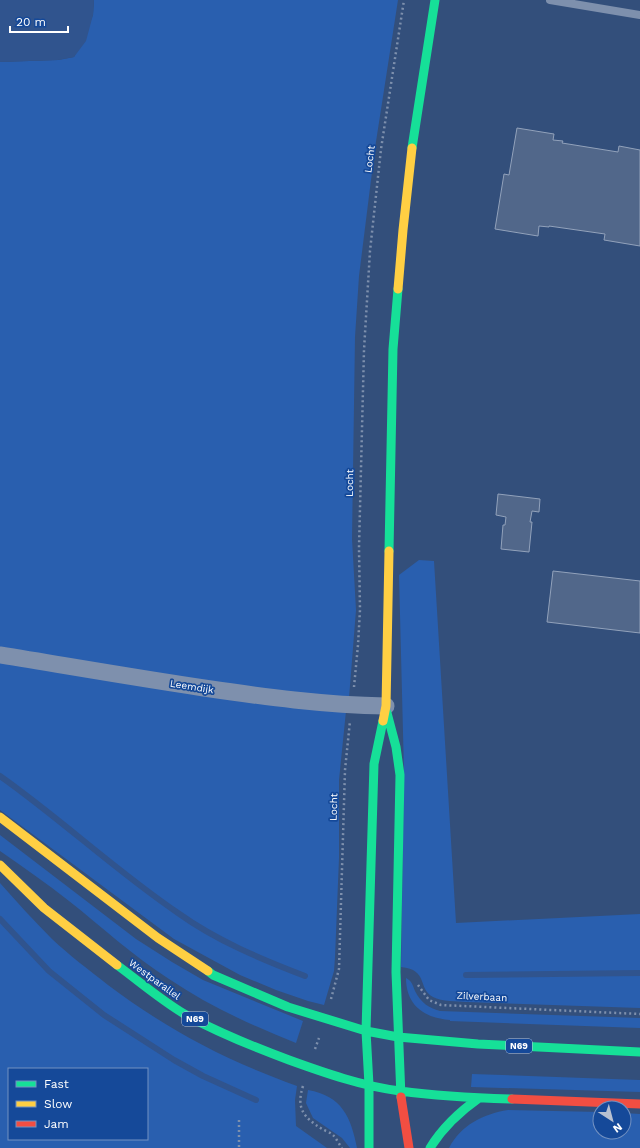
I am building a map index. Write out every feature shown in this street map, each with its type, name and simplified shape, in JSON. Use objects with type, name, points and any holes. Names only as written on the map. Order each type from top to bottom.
[{"type":"main road","points":[[369,1148],[369,1085],[366,1031],[372,826],[374,764],[386,706],[394,349],[403,230],[410,164],[435,0]]},
{"type":"main road","points":[[386,706],[396,747],[400,775],[396,972],[400,1091],[409,1148]]},
{"type":"main road","name":"N69","points":[[0,817],[158,938],[213,975],[288,1007],[366,1031],[398,1037],[478,1044],[640,1052]]},
{"type":"main road","name":"Westparallel","points":[[0,865],[44,908],[155,994],[185,1014],[216,1030],[263,1050],[325,1073],[369,1085]]},
{"type":"main road","name":"N69","points":[[369,1085],[400,1091],[479,1098],[640,1104]]},
{"type":"main road","points":[[430,1148],[441,1130],[455,1115],[479,1098]]},
{"type":"street","name":"Leemdijk","points":[[0,654],[276,699],[386,706]]},
{"type":"lane","points":[[550,0],[640,15]]},
{"type":"path","name":"Locht","points":[[368,971],[338,969],[345,770],[358,645],[360,610],[359,548],[364,350],[370,252],[381,149],[404,0]]},
{"type":"path","name":"Zilverbaan","points":[[396,972],[407,973],[412,976],[424,996],[441,1005],[640,1014]]},
{"type":"path","points":[[239,1120],[239,1148]]},
{"type":"shaded area","points":[[0,0],[94,0],[93,15],[86,41],[74,57],[58,60],[0,62]]},
{"type":"shaded area","points":[[94,0],[398,0],[375,148],[359,276],[355,337],[352,539],[356,610],[349,698],[280,694],[0,647],[0,62],[58,60],[74,57],[93,15]]},
{"type":"shaded area","points":[[419,560],[434,561],[456,923],[640,914],[640,1008],[445,1001],[437,999],[428,993],[422,980],[416,972],[401,967],[404,772],[399,575]]},
{"type":"shaded area","points":[[0,661],[346,711],[339,780],[339,858],[334,971],[324,1005],[276,990],[240,975],[174,939],[0,810]]},
{"type":"shaded area","points":[[0,835],[136,939],[172,962],[203,980],[303,1021],[296,1043],[247,1022],[199,998],[156,970],[130,951],[60,894],[0,851]]},
{"type":"shaded area","points":[[0,883],[52,939],[79,962],[130,1001],[176,1030],[222,1055],[297,1086],[295,1100],[296,1126],[327,1148],[0,1148]]},
{"type":"shaded area","points":[[406,978],[411,982],[417,995],[423,1002],[429,1007],[440,1011],[640,1018],[640,1028],[450,1021],[433,1017],[419,1009],[409,996]]},
{"type":"shaded area","points":[[472,1074],[640,1080],[640,1092],[471,1087]]},
{"type":"shaded area","points":[[308,1090],[329,1097],[343,1110],[352,1127],[357,1148],[350,1148],[342,1138],[313,1118],[306,1103]]},
{"type":"shaded area","points":[[508,1110],[592,1112],[592,1140],[632,1140],[632,1114],[640,1114],[640,1148],[449,1148],[466,1127],[490,1114]]},
{"type":"building","points":[[517,128],[554,134],[553,140],[563,141],[562,143],[618,152],[619,146],[640,150],[640,246],[604,240],[605,234],[549,226],[539,226],[538,236],[495,229],[504,174],[509,175]]},
{"type":"building","points":[[498,494],[540,499],[539,512],[532,511],[529,552],[501,549],[503,525],[505,525],[506,517],[496,515]]},
{"type":"building","points":[[553,571],[640,581],[640,633],[547,622]]},
{"type":"waterway","points":[[0,776],[155,897],[193,923],[240,949],[305,976]]},
{"type":"waterway","points":[[0,919],[49,971],[104,1015],[174,1060],[203,1076],[256,1100]]},
{"type":"waterway","points":[[466,975],[640,973]]},
{"type":"traffic: fast","points":[[412,148],[435,0]]},
{"type":"traffic: fast","points":[[389,551],[393,349],[398,289]]},
{"type":"traffic: fast","points":[[387,713],[396,747],[400,775],[396,972],[401,1097]]},
{"type":"traffic: fast","points":[[369,1148],[369,1085],[366,1031],[374,764],[383,721]]},
{"type":"traffic: fast","points":[[117,965],[168,1004],[198,1022],[250,1045],[316,1070],[386,1089],[428,1094],[512,1099]]},
{"type":"traffic: fast","points":[[208,971],[213,975],[288,1007],[366,1031],[398,1037],[478,1044],[640,1052]]},
{"type":"traffic: fast","points":[[430,1148],[440,1133],[452,1120],[479,1098]]},
{"type":"traffic: slow","points":[[398,289],[412,148]]},
{"type":"traffic: slow","points":[[383,721],[386,706],[389,551]]},
{"type":"traffic: slow","points":[[0,817],[158,938],[208,971]]},
{"type":"traffic: slow","points":[[0,865],[44,908],[117,965]]},
{"type":"traffic: jam","points":[[401,1097],[409,1148]]},
{"type":"traffic: jam","points":[[512,1099],[640,1104]]}]
